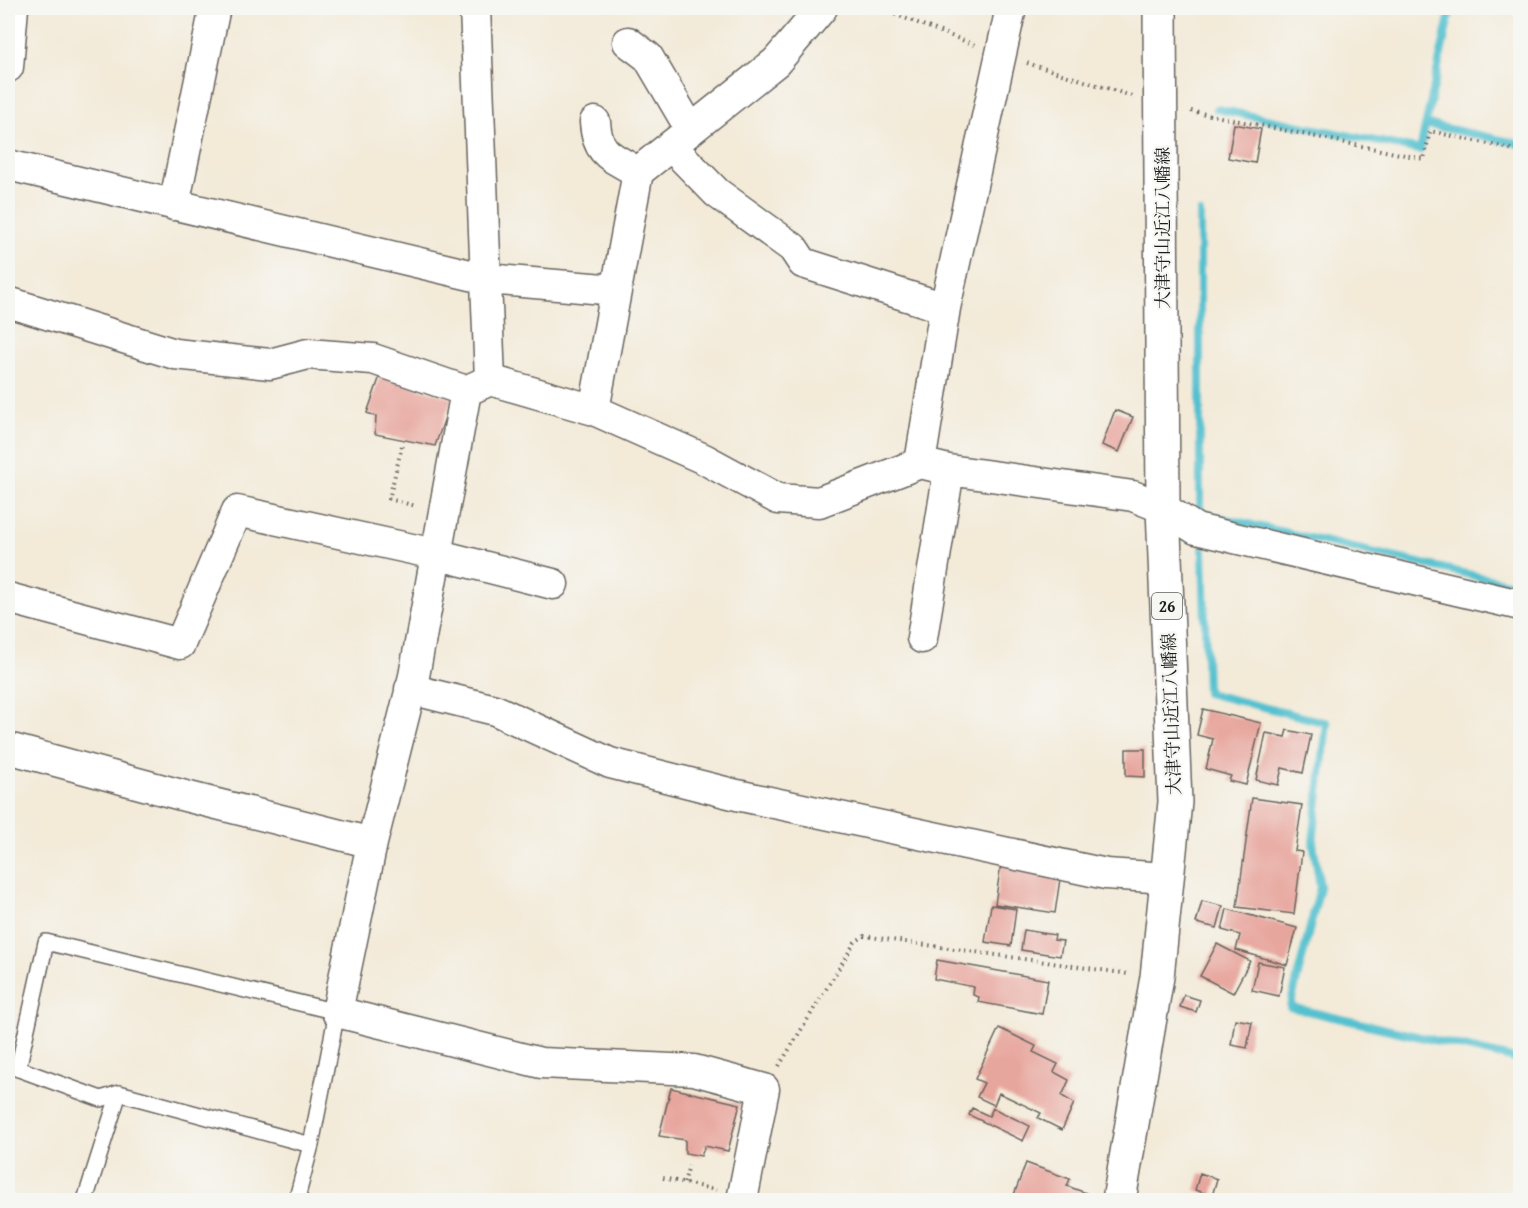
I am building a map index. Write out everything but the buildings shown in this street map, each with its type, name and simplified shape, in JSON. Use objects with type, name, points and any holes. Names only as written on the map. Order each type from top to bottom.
[{"type":"main road","name":"大津守山近江八幡線","points":[[1119,1200],[1157,977],[1175,802],[1163,508],[1160,8]]},
{"type":"street","points":[[8,67],[13,8]]},
{"type":"street","points":[[475,8],[487,279],[478,385],[443,512],[410,689],[372,843],[337,1012],[541,1063],[694,1070],[764,1089],[743,1198]]},
{"type":"street","points":[[594,410],[638,172],[776,63],[822,8]]},
{"type":"street","points":[[920,463],[945,308],[1011,8]]},
{"type":"street","points":[[174,205],[214,12]]},
{"type":"street","points":[[628,42],[648,57],[681,138],[717,193],[794,248],[803,263],[945,308]]},
{"type":"street","points":[[595,122],[596,138],[602,151],[638,172]]},
{"type":"street","points":[[8,165],[487,279],[616,290]]},
{"type":"street","points":[[8,302],[175,354],[270,364],[308,354],[373,359],[594,410],[704,459],[778,500],[819,502],[920,463],[949,470],[1133,496],[1163,508],[1196,529],[1521,605]]},
{"type":"street","points":[[922,638],[949,470]]},
{"type":"street","points":[[8,598],[180,644],[237,511],[553,584]]},
{"type":"street","points":[[410,689],[495,710],[610,763],[771,802],[1094,872],[1167,878]]},
{"type":"street","points":[[8,748],[372,843]]},
{"type":"lane","points":[[301,1200],[297,1198],[311,1145],[337,1012],[46,942],[13,1067],[101,1099],[119,1093],[311,1145]]},
{"type":"lane","points":[[85,1200],[119,1093]]},
{"type":"path","points":[[1161,105],[1424,159],[1430,131],[1521,151]]},
{"type":"path","points":[[402,446],[388,500],[443,512]]},
{"type":"path","points":[[764,1089],[855,942],[864,936],[1157,977]]},
{"type":"path","points":[[684,1183],[689,1165]]},
{"type":"path","points":[[663,1178],[743,1198]]},
{"type":"waterway","points":[[1217,109],[1420,150],[1451,8]]},
{"type":"waterway","points":[[1426,124],[1520,144]]},
{"type":"waterway","points":[[1200,213],[1200,513],[1520,586]]},
{"type":"waterway","points":[[1203,550],[1207,693],[1327,723],[1313,842],[1320,887],[1290,1007],[1520,1060]]}]
